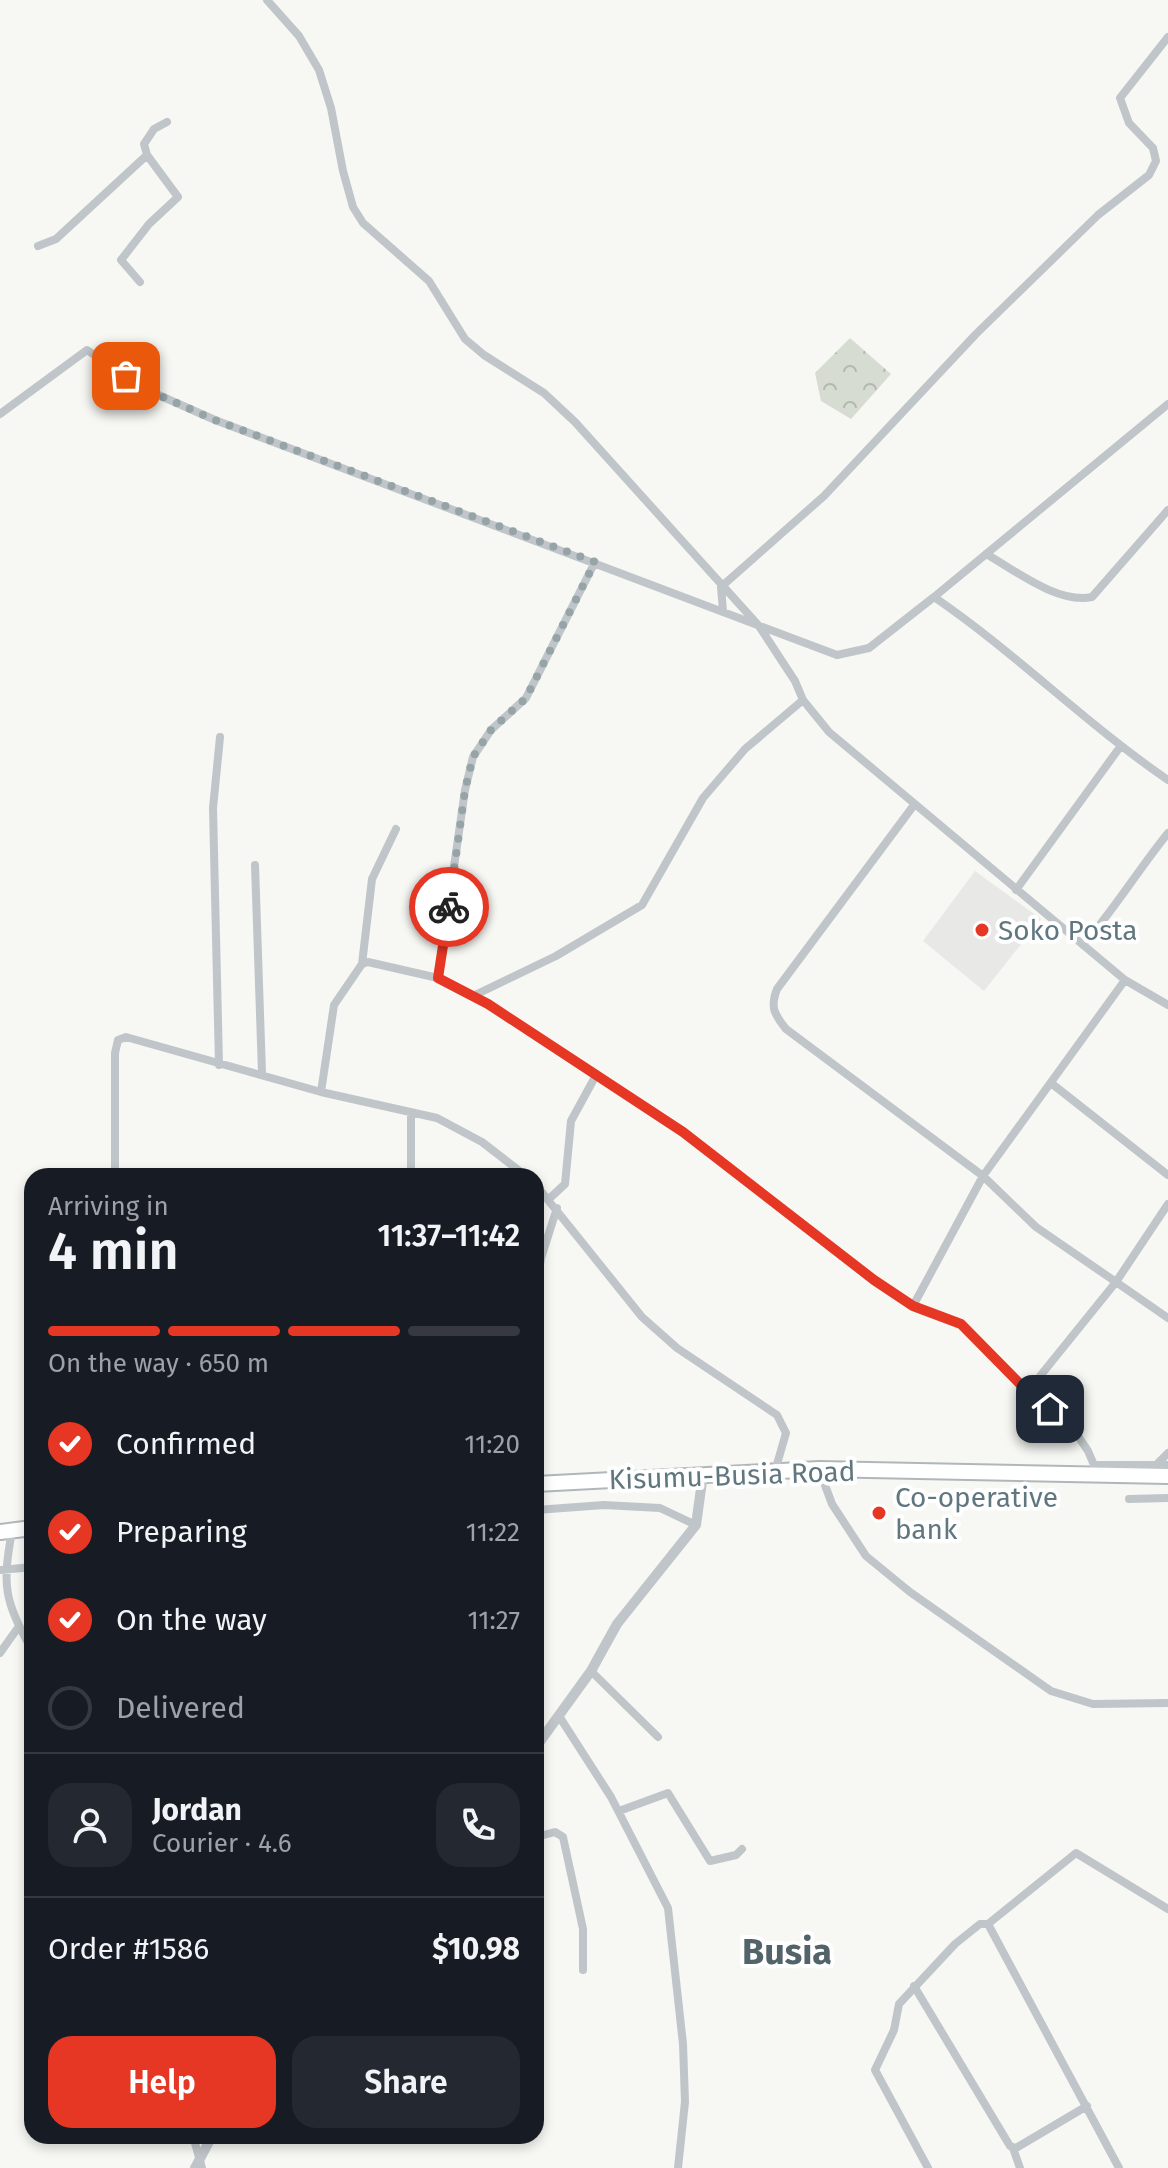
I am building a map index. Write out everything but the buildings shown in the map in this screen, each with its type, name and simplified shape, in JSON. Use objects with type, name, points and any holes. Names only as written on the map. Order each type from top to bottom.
[{"type":"highway","name":"Kisumu-Busia Road","points":[[544,1484],[819,1469],[1168,1476]]},
{"type":"street","points":[[267,0],[299,36],[319,70],[331,108],[346,183],[363,223],[429,281],[465,339],[484,355],[544,393],[575,422],[759,626],[795,681],[803,700],[829,732],[1125,980],[1168,1005]]},
{"type":"street","points":[[721,587],[824,496],[976,334],[1098,215],[1149,175],[1156,161],[1153,148],[1129,123],[1120,98],[1168,37]]},
{"type":"street","points":[[140,282],[121,260],[149,224],[178,197],[147,155],[144,144],[154,129],[167,122]]},
{"type":"street","points":[[38,246],[56,239],[147,155]]},
{"type":"street","points":[[0,414],[87,350],[145,389],[215,420],[837,655],[852,654],[892,634],[1168,404]]},
{"type":"street","points":[[986,554],[1046,588],[1081,599],[1092,597],[1168,510]]},
{"type":"street","points":[[438,978],[465,790],[473,757],[491,730],[526,698],[595,562]]},
{"type":"street","points":[[721,587],[723,611]]},
{"type":"street","points":[[934,597],[978,627],[1120,747],[1168,780]]},
{"type":"street","points":[[473,996],[556,956],[642,905],[703,798],[745,749],[803,700]]},
{"type":"street","points":[[219,1065],[213,808],[220,737]]},
{"type":"street","points":[[1016,890],[1120,747]]},
{"type":"street","points":[[914,805],[777,989],[771,1004],[786,1029],[983,1176],[1036,1227],[1168,1318]]},
{"type":"street","points":[[321,1092],[334,1005],[362,964],[372,879],[396,829]]},
{"type":"street","points":[[1083,945],[1117,907],[1131,879],[1168,833]]},
{"type":"street","points":[[255,865],[262,1073]]},
{"type":"street","points":[[362,964],[368,962],[438,978],[473,996],[683,1132],[874,1280],[913,1306],[961,1324],[1028,1391],[1072,1427],[1094,1469],[1168,1465]]},
{"type":"street","points":[[913,1306],[983,1176],[1125,980]]},
{"type":"street","points":[[115,1168],[118,1040],[126,1037],[321,1092],[437,1118],[482,1142],[516,1168]]},
{"type":"street","points":[[550,1198],[565,1184],[571,1121],[595,1077]]},
{"type":"street","points":[[1051,1083],[1168,1175]]},
{"type":"street","points":[[411,1113],[411,1168]]},
{"type":"street","points":[[544,1192],[642,1317],[677,1348],[777,1415],[786,1433],[775,1471]]},
{"type":"street","points":[[1028,1391],[1116,1282],[1168,1204]]},
{"type":"street","points":[[544,1249],[557,1208]]},
{"type":"street","points":[[1155,1465],[1168,1453]]},
{"type":"street","points":[[819,1469],[832,1504],[866,1556],[910,1592],[1051,1691],[1093,1704],[1168,1703]]},
{"type":"street","points":[[544,1736],[591,1671],[617,1624],[696,1525],[703,1474]]},
{"type":"street","points":[[1129,1499],[1168,1498]]},
{"type":"street","points":[[544,1509],[604,1505],[660,1508],[696,1525]]},
{"type":"street","points":[[6,1531],[2,1570],[11,1608],[24,1634]]},
{"type":"street","points":[[2,1570],[24,1568]]},
{"type":"street","points":[[0,1653],[17,1629]]},
{"type":"street","points":[[591,1671],[658,1737]]},
{"type":"street","points":[[559,1716],[619,1811],[668,1908],[684,2058],[684,2127],[678,2168]]},
{"type":"street","points":[[619,1811],[668,1793],[710,1861],[736,1855],[742,1849]]},
{"type":"street","points":[[544,1835],[555,1832],[563,1837],[583,1929],[583,1970]]},
{"type":"street","points":[[928,2168],[875,2070],[894,2030],[899,2004],[914,1986],[955,1944],[980,1924],[988,1924],[1076,1853],[1168,1909]]},
{"type":"street","points":[[988,1924],[1051,2048],[1087,2106],[1119,2168]]},
{"type":"street","points":[[914,1986],[1013,2148],[1020,2168]]},
{"type":"street","points":[[1013,2148],[1062,2123],[1087,2106]]},
{"type":"street","points":[[195,2168],[201,2163],[209,2144]]},
{"type":"shaded area","name":"Soko Posta","points":[[975,871],[1041,919],[984,991],[923,941]]},
{"type":"green space","points":[[850,338],[891,374],[851,419],[821,401],[815,373]]},
{"type":"way so far","points":[[126,376],[145,389],[215,420],[595,562],[558,642],[526,698],[491,730],[473,757],[465,790],[449,907]]},
{"type":"place","name":"Soko Posta","points":[[982,930]]},
{"type":"place","name":"Co-operative bank","points":[[879,1513]]},
{"type":"district","name":"Busia","points":[[787,1951]]},
{"type":"route","points":[[449,907],[438,978],[488,1004],[683,1132],[874,1280],[913,1306],[961,1324],[1024,1388],[1050,1409]]}]
